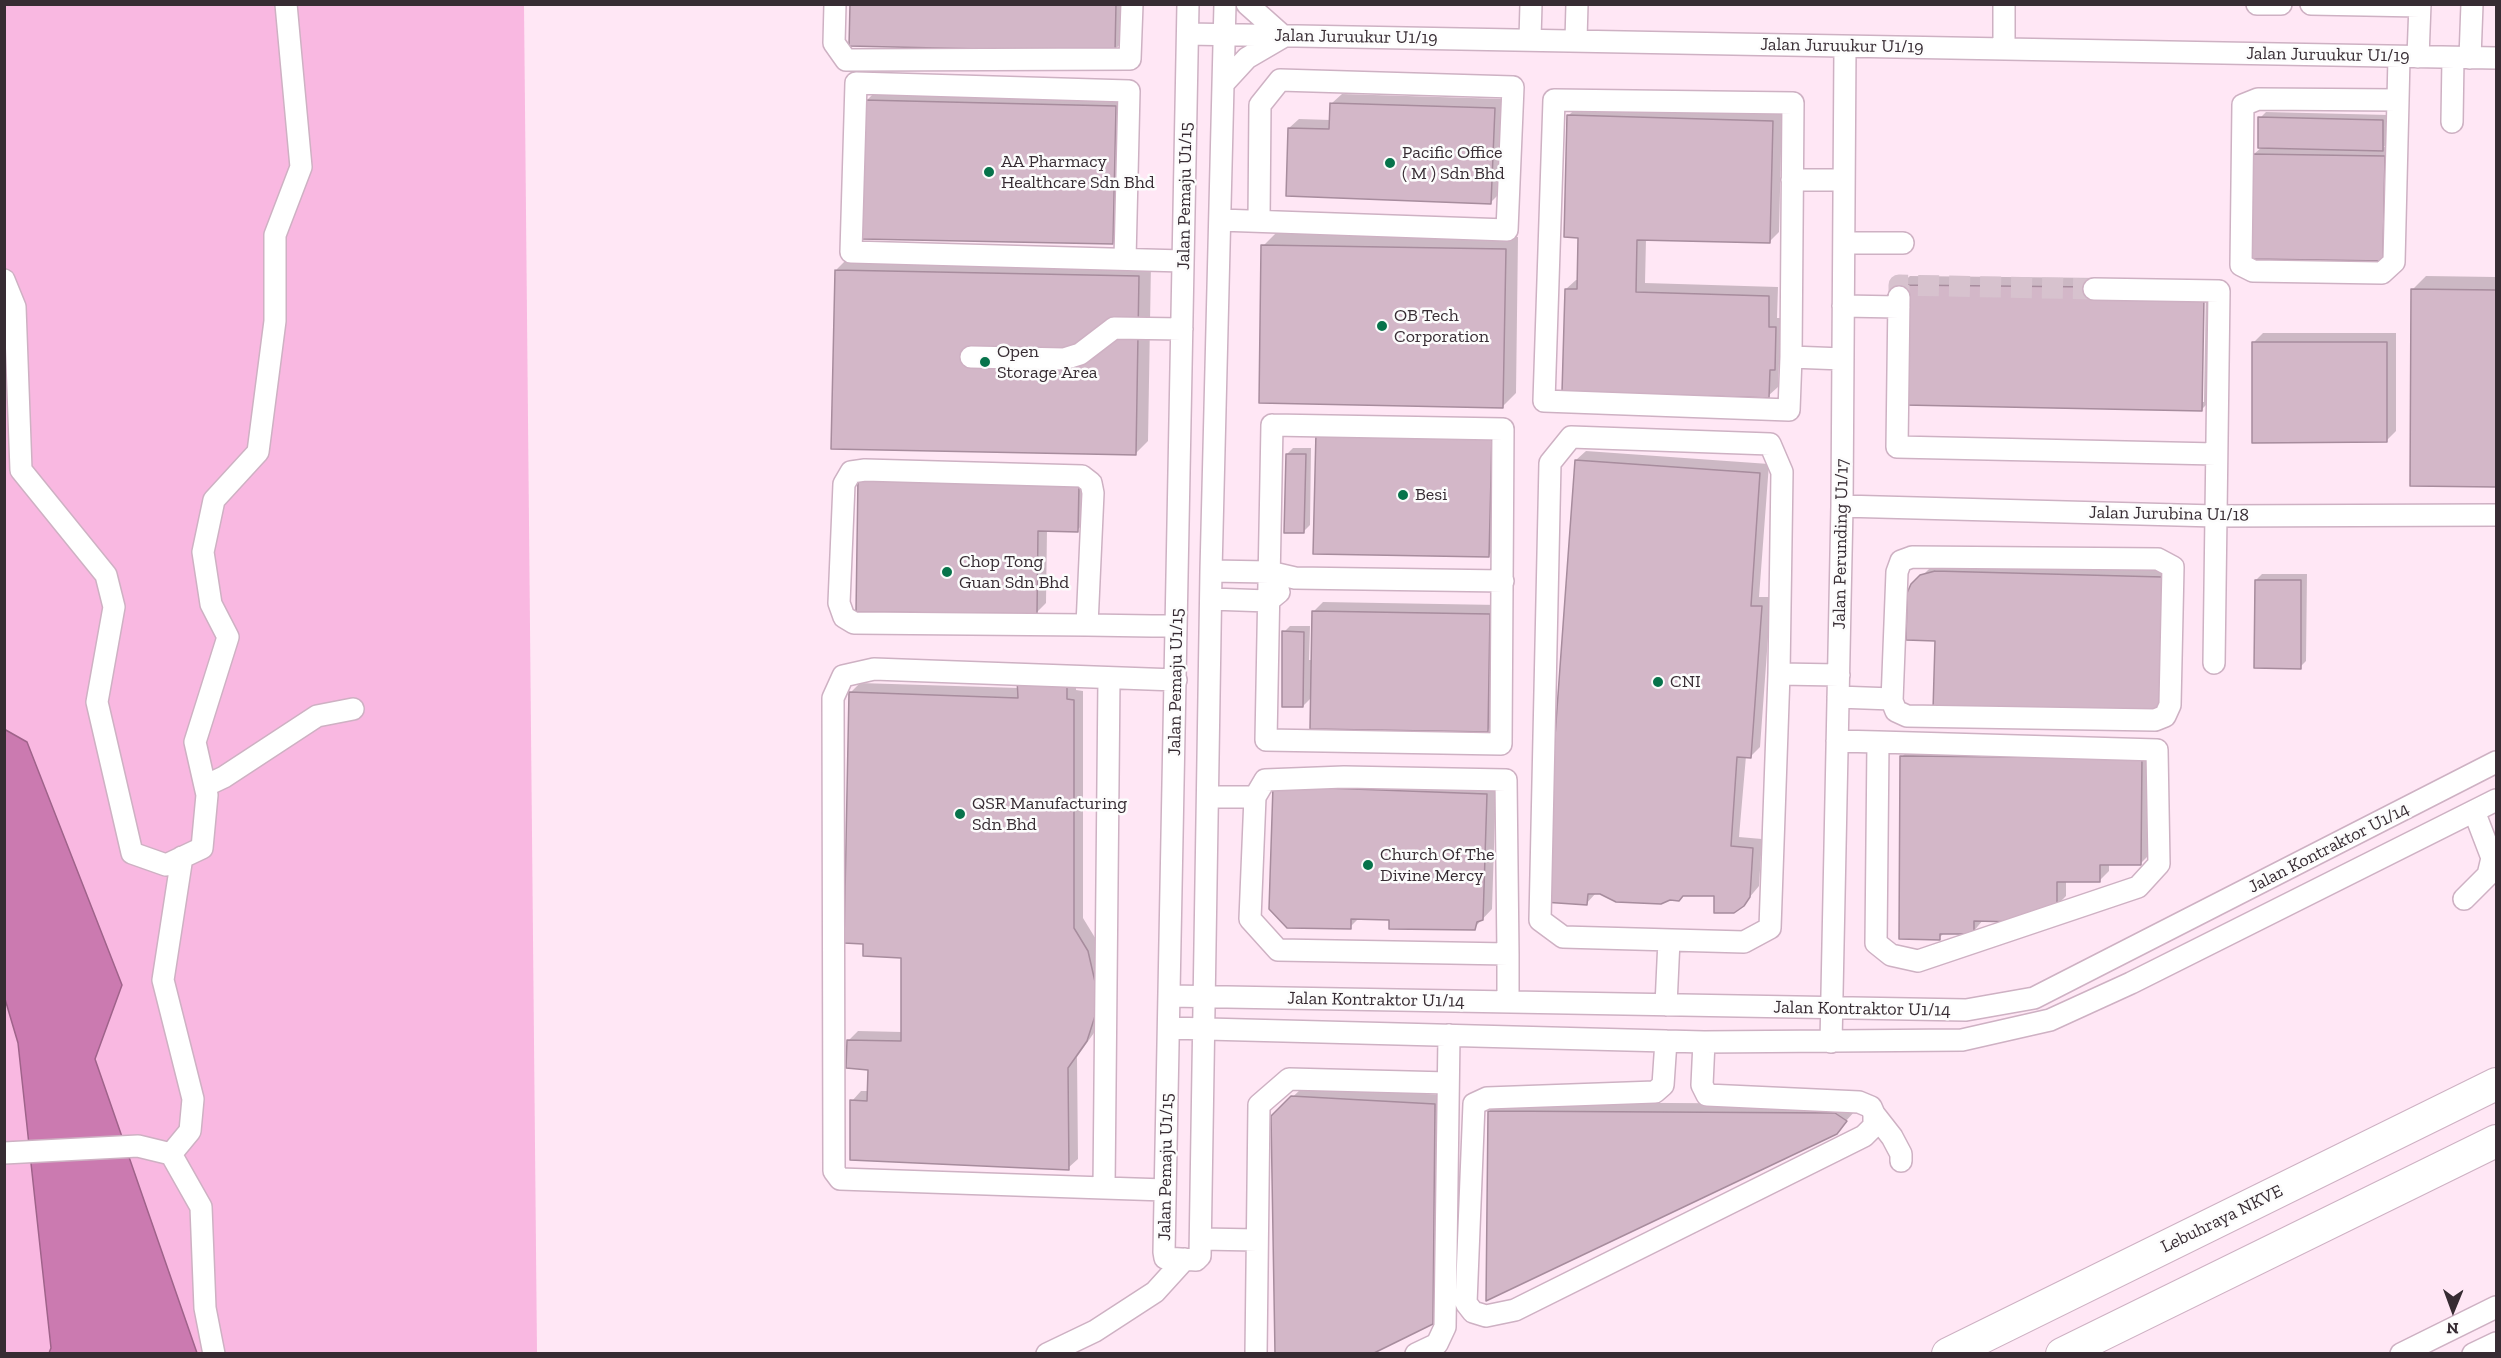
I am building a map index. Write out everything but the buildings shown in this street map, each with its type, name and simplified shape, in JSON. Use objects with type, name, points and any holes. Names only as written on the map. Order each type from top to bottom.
[{"type":"highway","name":"Lebuhraya NKVE","points":[[1948,1353],[2496,1084]]},
{"type":"highway","points":[[2062,1353],[2496,1141]]},
{"type":"highway","points":[[2086,1353],[2285,1243]]},
{"type":"street","points":[[4,280],[15,307],[21,470],[106,574],[114,608],[97,702],[132,853],[166,865],[202,848],[207,795],[195,742],[228,637],[211,604],[203,552],[214,500],[258,452],[275,321],[275,235],[301,167],[286,4]]},
{"type":"street","points":[[835,4],[834,43],[846,60],[1130,59],[1132,4]]},
{"type":"street","name":"Jalan Pemaju U1/15","points":[[1188,4],[1165,1258],[1196,1260],[1200,1256],[1201,1239],[1211,571],[1225,4]]},
{"type":"street","points":[[1224,83],[1247,58],[1283,36],[1247,4]]},
{"type":"street","points":[[1530,39],[1531,4]]},
{"type":"street","points":[[1576,40],[1577,4]]},
{"type":"street","points":[[2004,4],[2004,49]]},
{"type":"street","points":[[2258,4],[2281,4]]},
{"type":"street","points":[[2311,4],[2420,5],[2398,100],[2394,262],[2382,273],[2253,271],[2241,265],[2243,105],[2258,99],[2398,100]]},
{"type":"street","points":[[2452,122],[2472,4]]},
{"type":"street","name":"Jalan Juruukur U1/19","points":[[1188,34],[2496,58]]},
{"type":"street","name":"Jalan Perunding U1/17","points":[[1831,1042],[1842,506],[1845,47]]},
{"type":"street","points":[[1220,219],[1508,230],[1513,87],[1280,81],[1260,105],[1259,220]]},
{"type":"street","points":[[1125,259],[1129,91],[856,83],[851,252],[1183,261]]},
{"type":"street","points":[[1554,100],[1793,103],[1791,357],[1789,410],[1544,401],[1554,100]]},
{"type":"street","points":[[1792,180],[1844,180]]},
{"type":"street","points":[[1844,243],[1903,243]]},
{"type":"street","points":[[2094,289],[2219,291],[2214,663]]},
{"type":"street","points":[[1843,306],[1899,302],[1897,447],[2216,454]]},
{"type":"street","points":[[971,357],[1064,358],[1080,354],[1114,328],[1182,328]]},
{"type":"street","points":[[1791,357],[1843,359]]},
{"type":"street","points":[[1272,425],[1503,429],[1503,581],[1501,744],[1266,740],[1272,425]]},
{"type":"street","points":[[1571,437],[1770,444],[1782,472],[1779,674],[1770,928],[1744,942],[1563,937],[1540,920],[1550,463],[1571,437]]},
{"type":"street","points":[[1087,625],[1094,493],[1091,483],[1082,476],[865,470],[851,472],[844,484],[839,603],[844,617],[854,623],[1176,626]]},
{"type":"street","name":"Jalan Jurubina U1/18","points":[[1842,506],[2215,516],[2496,515]]},
{"type":"street","points":[[1912,557],[2158,559],[2173,567],[2170,705],[2165,716],[2155,720],[1907,716],[1896,711],[1892,699],[1897,572],[1901,561],[1912,557]]},
{"type":"street","points":[[1211,571],[1269,572],[1295,578],[1503,581]]},
{"type":"street","points":[[1211,599],[1269,601],[1295,578]]},
{"type":"street","points":[[1166,1190],[849,1181],[840,1179],[834,1171],[833,698],[843,676],[874,669],[1176,680]]},
{"type":"street","points":[[1779,674],[1839,675]]},
{"type":"street","points":[[1104,1188],[1109,678]]},
{"type":"street","points":[[1838,697],[1892,699]]},
{"type":"street","points":[[205,786],[224,777],[317,716],[353,709]]},
{"type":"street","points":[[1837,741],[1878,742],[2157,750],[2158,864],[2138,887],[1918,961],[1891,955],[1876,943],[1878,742]]},
{"type":"street","name":"Jalan Kontraktor U1/14","points":[[1170,996],[1966,1011],[2034,998],[2496,762]]},
{"type":"street","points":[[1508,954],[1278,950],[1250,919],[1256,797],[1265,780],[1344,777],[1506,780],[1508,954],[1508,1002]]},
{"type":"street","points":[[1209,797],[1256,797]]},
{"type":"street","name":"Jalan Kontraktor U1/14","points":[[1169,1028],[1704,1042],[1962,1040],[2050,1020],[2131,983],[2496,800]]},
{"type":"street","points":[[2464,898],[2488,875],[2492,858],[2474,811]]},
{"type":"street","points":[[171,1154],[190,1131],[193,1100],[163,980],[182,857]]},
{"type":"street","points":[[1666,1005],[1668,940]]},
{"type":"street","points":[[1416,1353],[1437,1344],[1445,1327],[1449,1035]]},
{"type":"street","points":[[1666,1041],[1663,1085],[1655,1092],[1487,1098],[1474,1104],[1466,1303],[1473,1312],[1486,1316],[1515,1310],[1864,1136],[1874,1126],[1874,1114]]},
{"type":"street","points":[[1704,1042],[1702,1085],[1707,1095],[1859,1101],[1871,1107],[1892,1137],[1901,1154],[1901,1161]]},
{"type":"street","points":[[1256,1353],[1259,1105],[1289,1079],[1448,1083]]},
{"type":"street","points":[[9,1152],[138,1146],[171,1154],[201,1207],[205,1308],[214,1353]]},
{"type":"street","points":[[1201,1239],[1257,1240]]},
{"type":"street","points":[[1047,1353],[1095,1331],[1155,1292],[1185,1259]]},
{"type":"street","points":[[2401,1353],[2496,1308]]},
{"type":"street","points":[[2474,1353],[2496,1343]]},
{"type":"shaded area","points":[[5,5],[524,5],[537,1353],[5,1354]]},
{"type":"shaded area","points":[[4,729],[27,742],[122,985],[95,1059],[197,1353],[49,1353],[51,1348],[18,1043],[5,999]]},
{"type":"tunnel","points":[[1899,297],[1899,285],[2094,289]]},
{"type":"place","name":"Pacific Office ( M ) Sdn Bhd","points":[[1390,163]]},
{"type":"place","name":"AA Pharmacy Healthcare Sdn Bhd","points":[[989,172]]},
{"type":"place","name":"OB Tech Corporation","points":[[1382,326]]},
{"type":"place","name":"Open Storage Area","points":[[985,362]]},
{"type":"place","name":"Besi","points":[[1403,495]]},
{"type":"place","name":"Chop Tong Guan Sdn Bhd","points":[[947,572]]},
{"type":"place","name":"CNI","points":[[1658,682]]},
{"type":"place","name":"QSR Manufacturing Sdn Bhd","points":[[960,814]]},
{"type":"place","name":"Church Of The Divine Mercy","points":[[1368,865]]}]
